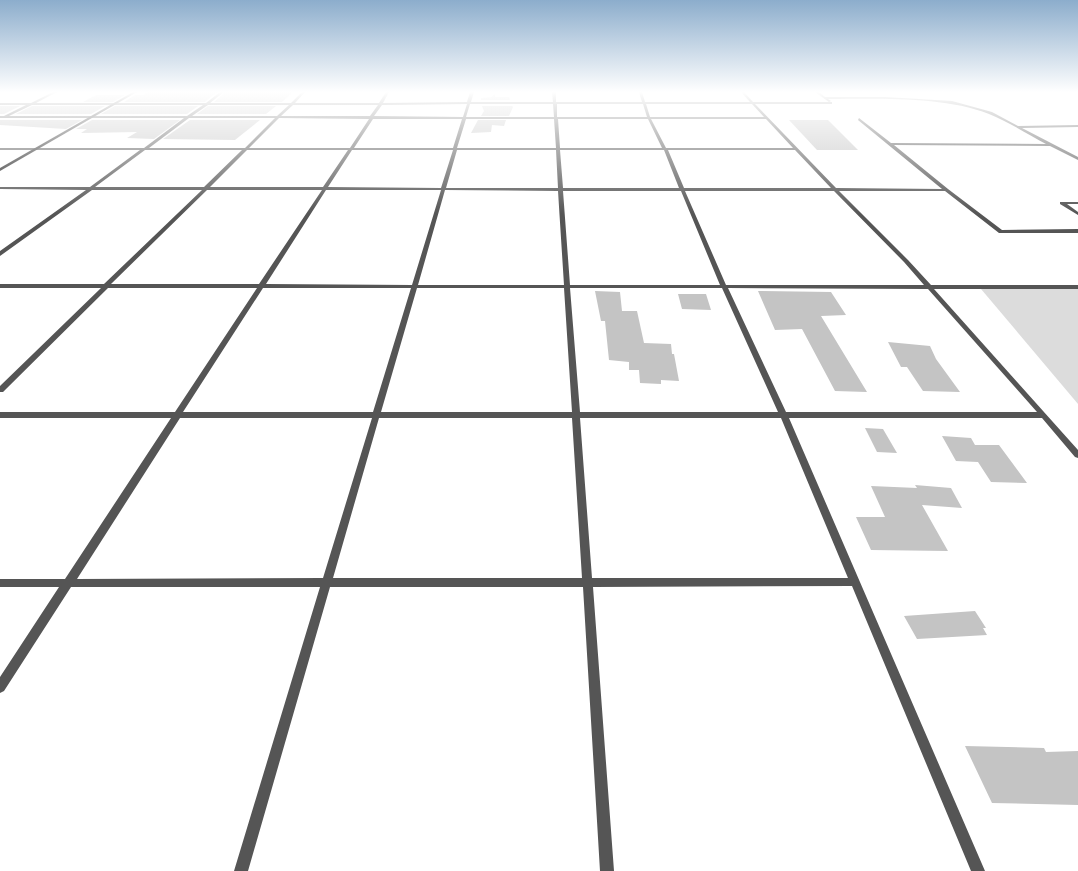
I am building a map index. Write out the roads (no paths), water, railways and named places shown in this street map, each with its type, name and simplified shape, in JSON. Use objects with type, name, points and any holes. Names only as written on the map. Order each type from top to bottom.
[{"type":"street","points":[[0,170],[65,133]]},
{"type":"street","points":[[0,254],[168,133]]},
{"type":"street","points":[[0,390],[262,133]]},
{"type":"street","points":[[0,687],[361,133]]},
{"type":"street","points":[[241,871],[461,133]]},
{"type":"street","points":[[557,133],[607,871]]},
{"type":"street","points":[[657,133],[683,189],[724,287],[784,416],[978,871]]},
{"type":"street","points":[[780,133],[906,261],[1078,455]]},
{"type":"street","points":[[875,133],[946,190],[1002,232],[1078,231]]},
{"type":"street","points":[[1028,133],[1078,159]]},
{"type":"street","points":[[889,144],[1051,145]]},
{"type":"street","points":[[0,148],[796,149]]},
{"type":"street","points":[[0,188],[946,190]]},
{"type":"street","points":[[1078,202],[1062,203],[1078,214]]},
{"type":"street","points":[[0,286],[1078,287]]},
{"type":"street","points":[[0,415],[1044,415]]},
{"type":"street","points":[[0,583],[855,582]]}]
